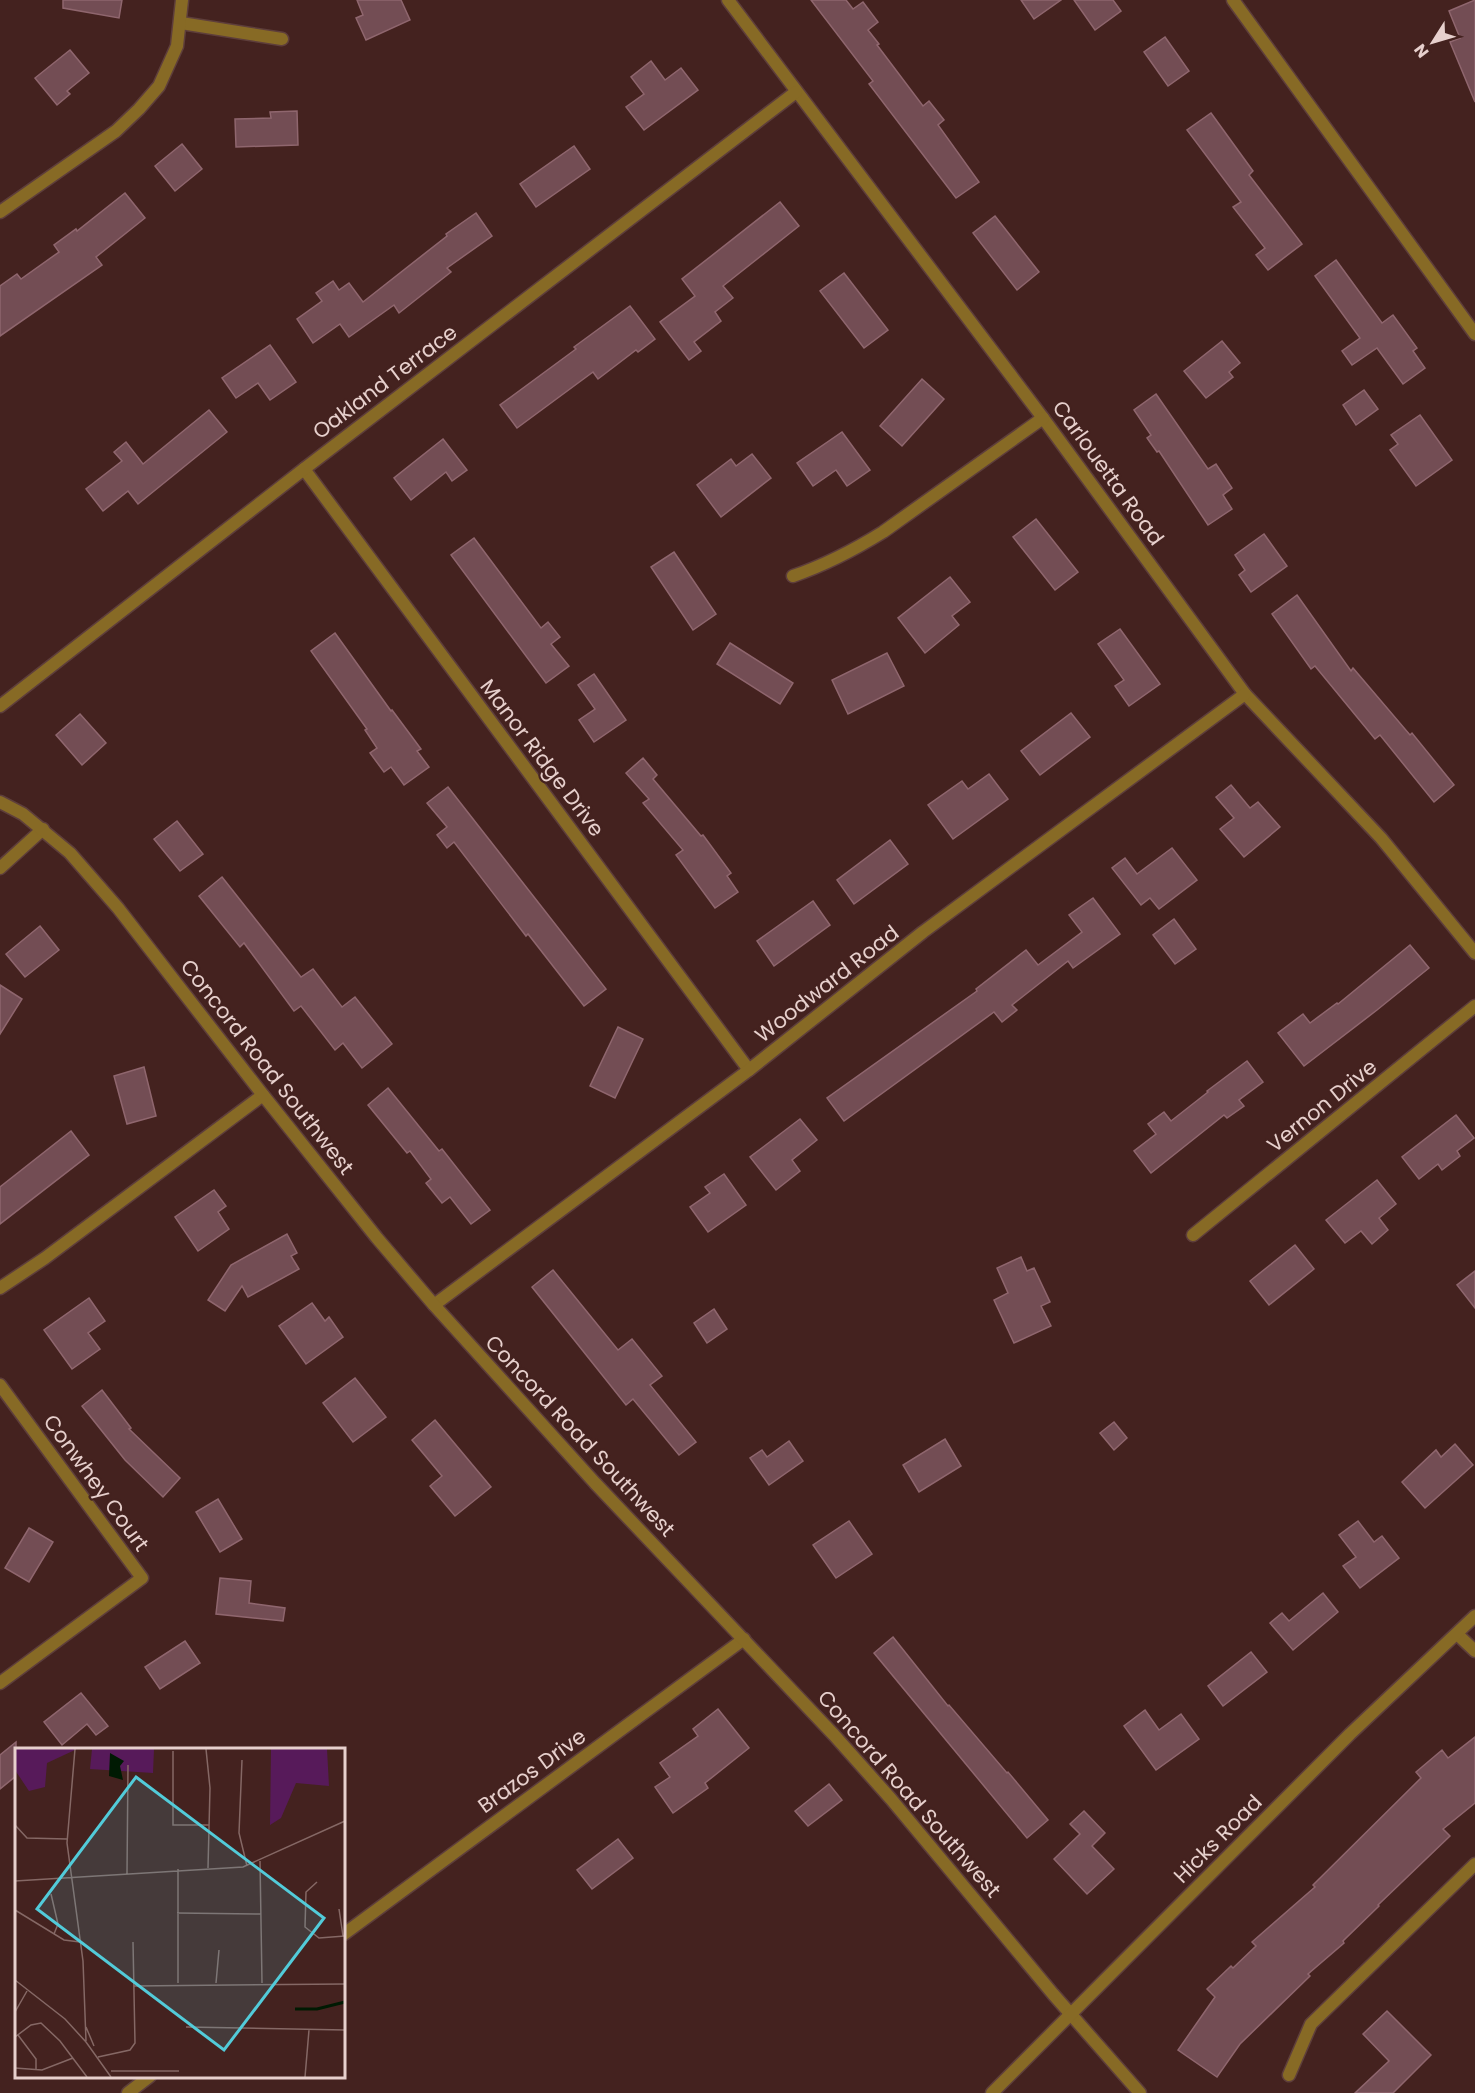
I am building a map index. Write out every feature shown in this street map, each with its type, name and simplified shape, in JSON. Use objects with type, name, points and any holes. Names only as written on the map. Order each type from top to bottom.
[{"type":"street","points":[[0,212],[116,131],[139,110],[159,86],[177,46],[182,0]]},
{"type":"street","name":"Carlouetta Road","points":[[728,0],[1043,418],[1245,694],[1381,838],[1475,953]]},
{"type":"street","points":[[1233,0],[1475,334]]},
{"type":"street","points":[[181,23],[282,39]]},
{"type":"street","name":"Oakland Terrace","points":[[0,706],[304,469],[796,92]]},
{"type":"street","points":[[793,576],[821,567],[859,548],[1043,418]]},
{"type":"street","name":"Manor Ridge Drive","points":[[304,469],[749,1070]]},
{"type":"street","name":"Woodward Road","points":[[434,1305],[749,1070],[923,932],[1245,694]]},
{"type":"street","name":"Concord Road Southwest","points":[[0,802],[23,814],[70,853],[118,908],[376,1238],[595,1483],[834,1735],[1140,2093]]},
{"type":"street","points":[[0,867],[43,829]]},
{"type":"street","name":"Vernon Drive","points":[[1193,1235],[1475,1006]]},
{"type":"street","points":[[0,1288],[45,1258],[263,1095]]},
{"type":"street","name":"Conwhey Court","points":[[0,1385],[142,1578],[0,1683]]},
{"type":"street","name":"Hicks Road","points":[[992,2093],[1342,1742],[1475,1616]]},
{"type":"street","points":[[1457,1634],[1475,1651]]},
{"type":"street","name":"Brazos Drive","points":[[345,1933],[744,1639]]},
{"type":"street","points":[[1289,2075],[1311,2024],[1475,1863]]},
{"type":"street","points":[[128,2093],[147,2078]]},
{"type":"building","points":[[63,0],[122,0],[119,18],[63,8]]},
{"type":"building","points":[[357,0],[401,0],[410,20],[366,40],[356,18],[363,15]]},
{"type":"building","points":[[811,0],[846,0],[853,9],[863,2],[878,22],[868,30],[879,44],[877,45],[923,106],[929,101],[944,120],[938,125],[979,182],[956,198],[869,84],[873,81]]},
{"type":"building","points":[[1021,0],[1061,0],[1034,19]]},
{"type":"building","points":[[1074,0],[1113,0],[1121,11],[1095,30]]},
{"type":"building","points":[[1475,0],[1475,102],[1450,42],[1460,38],[1449,11]]},
{"type":"building","points":[[1165,37],[1189,71],[1168,86],[1144,52]]},
{"type":"building","points":[[70,50],[89,73],[67,91],[70,94],[57,105],[35,78]]},
{"type":"building","points":[[651,61],[665,80],[681,68],[698,90],[644,130],[626,107],[644,94],[631,77]]},
{"type":"building","points":[[297,111],[298,145],[236,147],[235,119],[271,118],[270,112]]},
{"type":"building","points":[[1211,113],[1253,171],[1249,175],[1302,244],[1268,270],[1256,255],[1265,248],[1233,207],[1241,202],[1187,130]]},
{"type":"building","points":[[182,144],[202,169],[175,191],[155,166]]},
{"type":"building","points":[[574,146],[590,169],[536,207],[520,184]]},
{"type":"building","points":[[125,193],[145,218],[96,257],[102,265],[0,336],[0,286],[17,274],[21,279],[59,252],[54,245],[76,229],[77,231]]},
{"type":"building","points":[[780,202],[799,226],[723,286],[733,298],[715,312],[721,321],[694,342],[701,351],[689,360],[660,322],[695,296],[682,279]]},
{"type":"building","points":[[476,213],[492,236],[447,268],[451,272],[399,313],[394,305],[349,337],[340,324],[313,343],[297,319],[322,301],[316,293],[333,281],[339,290],[349,283],[363,302],[447,236],[446,234]]},
{"type":"building","points":[[995,216],[1039,272],[1017,290],[973,233]]},
{"type":"building","points":[[1336,260],[1382,323],[1393,315],[1417,348],[1413,351],[1425,368],[1403,384],[1377,348],[1352,365],[1342,351],[1360,338],[1315,276]]},
{"type":"building","points":[[844,273],[888,330],[864,348],[820,291]]},
{"type":"building","points":[[630,306],[655,339],[638,352],[636,350],[598,379],[593,372],[517,428],[500,405]]},
{"type":"building","points":[[1222,341],[1240,363],[1229,372],[1233,377],[1206,398],[1184,371]]},
{"type":"building","points":[[270,345],[296,382],[270,400],[258,383],[236,398],[222,378]]},
{"type":"building","points":[[922,379],[944,399],[902,446],[880,426]]},
{"type":"building","points":[[1364,390],[1378,409],[1356,425],[1343,405]]},
{"type":"building","points":[[1156,394],[1208,469],[1216,464],[1232,488],[1223,495],[1232,509],[1208,525],[1159,451],[1157,452],[1147,438],[1151,435],[1134,410]]},
{"type":"building","points":[[209,410],[227,432],[138,504],[128,491],[103,511],[86,489],[122,461],[114,452],[126,442],[143,464]]},
{"type":"building","points":[[1420,415],[1452,460],[1416,486],[1390,450],[1398,444],[1391,435]]},
{"type":"building","points":[[842,432],[870,470],[847,486],[836,470],[813,486],[797,463]]},
{"type":"building","points":[[443,439],[467,470],[452,481],[446,472],[411,500],[394,478]]},
{"type":"building","points":[[752,454],[771,478],[721,517],[697,485],[731,459],[736,466]]},
{"type":"building","points":[[1036,519],[1078,572],[1055,590],[1013,537]]},
{"type":"building","points":[[1264,534],[1287,566],[1251,592],[1239,575],[1245,570],[1235,555]]},
{"type":"building","points":[[474,538],[541,628],[548,622],[560,637],[551,644],[569,666],[546,683],[451,555]]},
{"type":"building","points":[[674,552],[716,614],[693,630],[651,567]]},
{"type":"building","points":[[950,577],[970,602],[952,616],[959,625],[925,653],[898,618]]},
{"type":"building","points":[[1297,595],[1351,671],[1353,668],[1410,735],[1412,733],[1454,785],[1434,802],[1380,735],[1375,739],[1315,666],[1311,669],[1272,614]]},
{"type":"building","points":[[1120,629],[1160,684],[1129,706],[1115,686],[1124,680],[1098,644]]},
{"type":"building","points":[[335,633],[421,749],[417,751],[429,767],[404,785],[391,767],[384,772],[370,753],[377,748],[365,730],[367,729],[311,651]]},
{"type":"building","points":[[730,643],[793,683],[780,704],[717,664]]},
{"type":"building","points":[[887,653],[904,686],[848,714],[832,680]]},
{"type":"building","points":[[594,674],[626,720],[594,742],[579,720],[595,709],[578,685]]},
{"type":"building","points":[[1071,713],[1090,737],[1040,775],[1021,751]]},
{"type":"building","points":[[80,714],[106,743],[82,765],[56,735]]},
{"type":"building","points":[[643,758],[657,775],[653,779],[701,836],[703,835],[731,873],[727,876],[738,892],[715,908],[676,855],[683,850],[643,803],[649,799],[626,773]]},
{"type":"building","points":[[989,774],[1008,799],[953,839],[928,805],[962,781],[968,789]]},
{"type":"building","points":[[1231,785],[1250,808],[1258,802],[1280,827],[1244,857],[1220,829],[1234,818],[1216,797]]},
{"type":"building","points":[[448,787],[606,989],[584,1006],[528,934],[526,936],[454,842],[447,848],[437,835],[447,827],[427,803]]},
{"type":"building","points":[[177,821],[203,854],[180,871],[154,839]]},
{"type":"building","points":[[890,840],[908,864],[854,904],[837,880]]},
{"type":"building","points":[[1172,848],[1197,880],[1159,909],[1150,898],[1141,905],[1112,868],[1125,858],[1137,874]]},
{"type":"building","points":[[222,877],[301,977],[313,969],[342,1007],[355,997],[392,1044],[362,1068],[343,1043],[335,1050],[301,1006],[294,1011],[244,943],[240,947],[199,896]]},
{"type":"building","points":[[1093,898],[1120,934],[1073,968],[1068,961],[1012,1005],[1017,1010],[1002,1022],[994,1012],[844,1121],[827,1098],[977,991],[976,989],[1026,950],[1038,965],[1082,932],[1069,915]]},
{"type":"building","points":[[813,901],[830,925],[774,966],[757,941]]},
{"type":"building","points":[[1174,919],[1196,949],[1175,964],[1153,935]]},
{"type":"building","points":[[40,926],[59,950],[25,977],[6,954]]},
{"type":"building","points":[[1410,945],[1429,968],[1304,1066],[1278,1033],[1303,1014],[1310,1023],[1338,1004]]},
{"type":"building","points":[[0,985],[22,999],[0,1034]]},
{"type":"building","points":[[618,1027],[643,1039],[615,1098],[590,1086]]},
{"type":"building","points":[[1247,1061],[1263,1082],[1239,1100],[1244,1106],[1227,1118],[1224,1115],[1151,1173],[1134,1151],[1156,1134],[1148,1124],[1164,1112],[1171,1121]]},
{"type":"building","points":[[144,1067],[156,1116],[127,1124],[114,1076]]},
{"type":"building","points":[[388,1088],[439,1151],[442,1149],[490,1210],[471,1224],[450,1197],[442,1203],[426,1183],[431,1179],[410,1151],[407,1153],[368,1105]]},
{"type":"building","points":[[1456,1115],[1474,1138],[1457,1151],[1460,1156],[1442,1170],[1438,1164],[1419,1179],[1402,1157]]},
{"type":"building","points":[[800,1119],[817,1140],[792,1160],[800,1171],[776,1190],[750,1157]]},
{"type":"building","points":[[71,1131],[89,1155],[0,1224],[0,1187]]},
{"type":"building","points":[[724,1174],[746,1205],[708,1232],[690,1207],[710,1193],[705,1187]]},
{"type":"building","points":[[1377,1180],[1396,1204],[1379,1218],[1388,1230],[1372,1244],[1361,1231],[1345,1243],[1326,1220]]},
{"type":"building","points":[[214,1190],[226,1206],[218,1212],[229,1229],[198,1251],[175,1217]]},
{"type":"building","points":[[287,1234],[297,1253],[291,1256],[299,1269],[248,1297],[242,1286],[225,1311],[208,1300],[231,1265]]},
{"type":"building","points":[[1295,1245],[1314,1269],[1269,1305],[1250,1281]]},
{"type":"building","points":[[1021,1257],[1027,1271],[1034,1268],[1050,1302],[1041,1306],[1051,1326],[1014,1343],[994,1300],[1008,1293],[997,1268]]},
{"type":"building","points":[[553,1270],[618,1350],[632,1339],[662,1376],[650,1385],[696,1442],[679,1455],[633,1399],[626,1405],[532,1287]]},
{"type":"building","points":[[1475,1271],[1475,1308],[1457,1285]]},
{"type":"building","points":[[89,1298],[105,1321],[88,1333],[100,1349],[72,1369],[44,1330]]},
{"type":"building","points":[[312,1303],[325,1321],[329,1317],[343,1337],[306,1364],[279,1326]]},
{"type":"building","points":[[714,1309],[727,1329],[707,1343],[694,1323]]},
{"type":"building","points":[[355,1378],[386,1417],[353,1442],[323,1403]]},
{"type":"building","points":[[102,1390],[131,1428],[129,1429],[180,1478],[163,1497],[125,1460],[82,1406]]},
{"type":"building","points":[[435,1420],[491,1487],[455,1516],[430,1486],[442,1476],[412,1440]]},
{"type":"building","points":[[1114,1422],[1127,1438],[1114,1450],[1100,1433]]},
{"type":"building","points":[[945,1439],[961,1466],[919,1492],[903,1465]]},
{"type":"building","points":[[789,1441],[803,1461],[769,1485],[750,1458],[762,1450],[767,1457]]},
{"type":"building","points":[[1455,1444],[1473,1465],[1425,1508],[1402,1482],[1436,1450],[1441,1457]]},
{"type":"building","points":[[218,1499],[242,1539],[220,1552],[196,1512]]},
{"type":"building","points":[[849,1521],[872,1554],[836,1578],[813,1545]]},
{"type":"building","points":[[1358,1521],[1374,1542],[1382,1536],[1399,1558],[1360,1588],[1343,1566],[1356,1557],[1339,1535]]},
{"type":"building","points":[[29,1528],[53,1542],[29,1582],[5,1568]]},
{"type":"building","points":[[220,1578],[251,1581],[249,1603],[285,1608],[283,1621],[216,1614]]},
{"type":"building","points":[[1323,1593],[1338,1612],[1293,1650],[1270,1623],[1282,1613],[1289,1621]]},
{"type":"building","points":[[893,1637],[948,1706],[1048,1820],[1027,1838],[874,1653]]},
{"type":"building","points":[[185,1641],[200,1663],[160,1689],[145,1667]]},
{"type":"building","points":[[1251,1652],[1267,1672],[1223,1706],[1208,1686]]},
{"type":"building","points":[[81,1693],[108,1726],[96,1735],[87,1724],[62,1745],[44,1722]]},
{"type":"building","points":[[718,1709],[749,1748],[705,1783],[708,1788],[673,1813],[655,1787],[670,1777],[660,1763],[698,1736],[693,1729]]},
{"type":"building","points":[[1145,1710],[1159,1730],[1181,1714],[1199,1739],[1156,1770],[1124,1726]]},
{"type":"building","points":[[1475,1737],[1475,1803],[1443,1829],[1450,1836],[1378,1905],[1343,1941],[1344,1943],[1308,1974],[1310,1976],[1240,2044],[1217,2077],[1178,2050],[1215,1997],[1207,1989],[1256,1946],[1252,1942],[1315,1887],[1313,1885],[1421,1778],[1416,1772],[1442,1750],[1448,1758]]},
{"type":"building","points":[[16,1742],[15,1777],[0,1789],[0,1755]]},
{"type":"building","points":[[829,1784],[842,1800],[808,1826],[795,1811]]},
{"type":"building","points":[[1084,1811],[1105,1833],[1092,1846],[1114,1869],[1087,1894],[1054,1859],[1080,1834],[1070,1824]]},
{"type":"building","points":[[618,1839],[633,1858],[592,1889],[577,1870]]},
{"type":"building","points":[[1387,2011],[1431,2055],[1393,2093],[1355,2093],[1389,2061],[1363,2034]]}]
